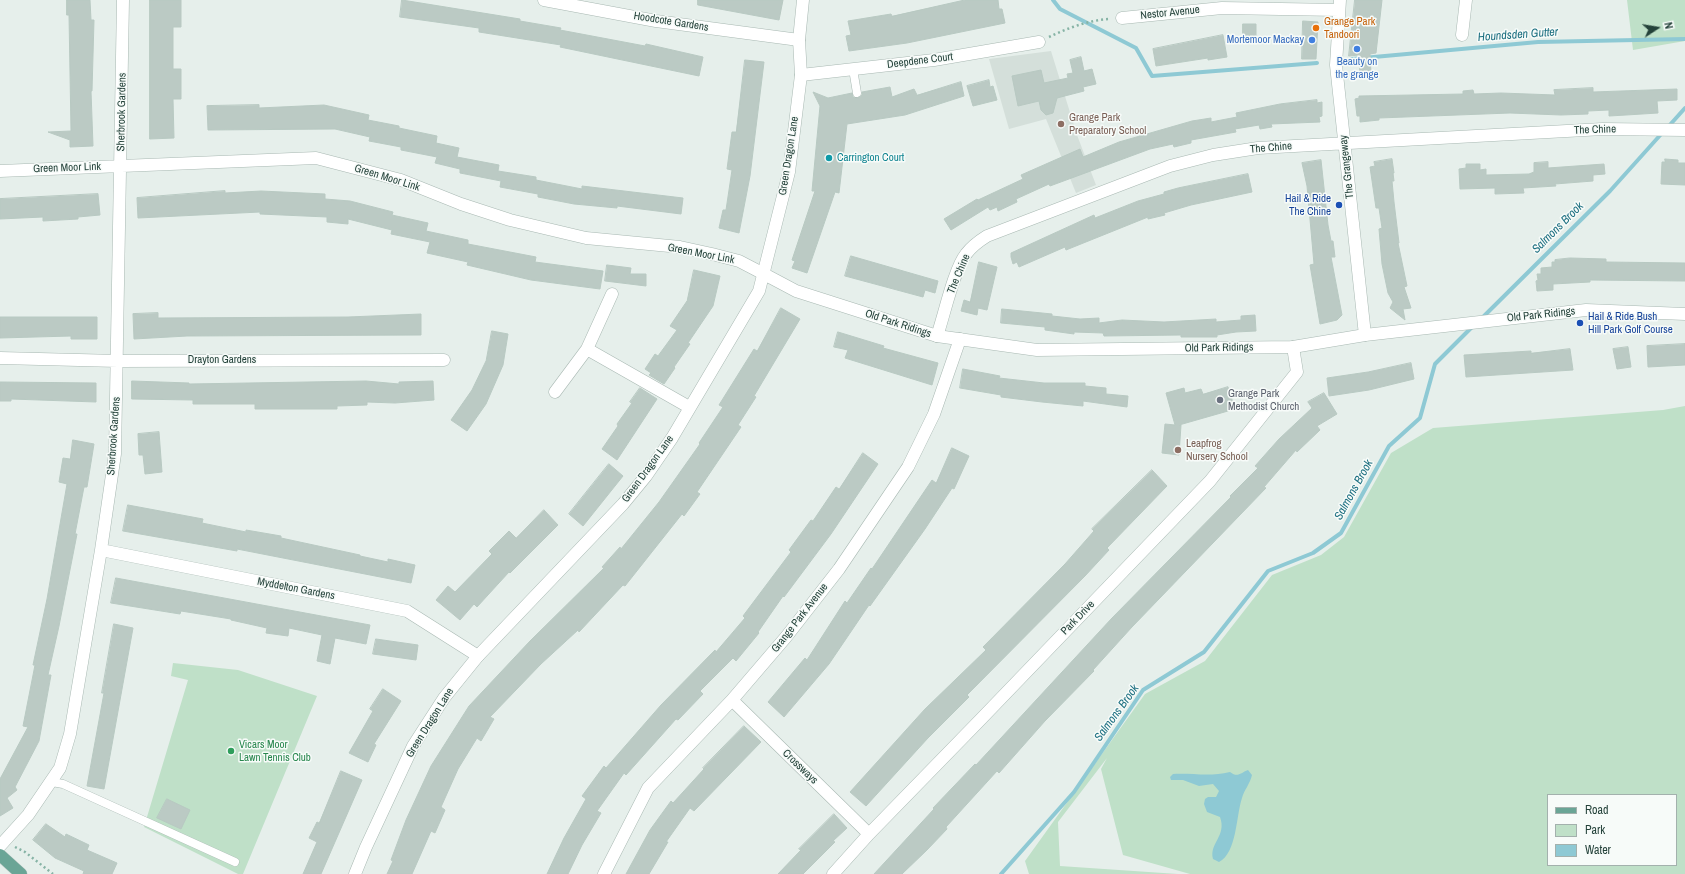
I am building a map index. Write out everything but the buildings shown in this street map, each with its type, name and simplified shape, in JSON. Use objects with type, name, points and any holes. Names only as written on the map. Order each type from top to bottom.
[{"type":"main road","points":[[0,854],[20,874]]},
{"type":"street","name":"Sherbrook Gardens","points":[[0,846],[28,815],[52,782],[60,768],[70,734],[101,550],[115,454],[118,360],[123,0]]},
{"type":"street","name":"Hoodcote Gardens","points":[[544,0],[656,21],[799,40]]},
{"type":"street","name":"Green Dragon Lane","points":[[355,874],[413,746],[444,698],[478,656],[623,504],[672,438],[759,291],[788,172],[801,75],[799,40],[803,0]]},
{"type":"street","points":[[1462,35],[1466,0]]},
{"type":"street","name":"Nestor Avenue","points":[[1122,18],[1222,8],[1340,5]]},
{"type":"street","name":"The Grangeway","points":[[1340,5],[1336,65],[1365,335]]},
{"type":"street","name":"Deepdene Court","points":[[801,75],[934,60],[1039,42]]},
{"type":"street","name":"The Chine","points":[[937,336],[954,280],[965,255],[976,243],[987,236],[1170,166],[1213,155],[1258,148],[1344,142],[1603,129],[1682,130]]},
{"type":"street","name":"Green Moor Link","points":[[0,171],[316,158],[401,180],[461,204],[510,220],[586,238],[680,247],[739,261],[764,274]]},
{"type":"street","name":"Old Park Ridings","points":[[764,274],[796,291],[937,336],[1037,350],[1299,346],[1365,335],[1586,310],[1685,314]]},
{"type":"street","points":[[555,392],[587,349],[612,294]]},
{"type":"street","name":"Grange Park Avenue","points":[[604,874],[648,788],[732,700],[786,637],[839,569],[908,467],[934,414],[960,339]]},
{"type":"street","name":"Park Drive","points":[[833,874],[869,834],[1210,481],[1297,372],[1299,346]]},
{"type":"street","points":[[587,349],[689,407]]},
{"type":"street","name":"Drayton Gardens","points":[[0,358],[118,360],[444,360]]},
{"type":"street","name":"Myddelton Gardens","points":[[101,550],[407,611],[478,656]]},
{"type":"street","name":"Crossways","points":[[732,700],[869,834]]},
{"type":"lane","points":[[853,69],[857,93]]},
{"type":"lane","points":[[52,782],[63,784],[235,862]]},
{"type":"path","points":[[1039,42],[1068,28],[1099,19]]},
{"type":"path","points":[[15,847],[25,852],[53,874]]},
{"type":"shaded area","name":"Grange Park Preparatory School","points":[[1051,51],[1077,135],[1096,185],[1076,193],[1046,119],[1009,129],[989,59]]},
{"type":"green space","points":[[1627,0],[1685,0],[1685,41],[1633,50]]},
{"type":"green space","points":[[1685,406],[1685,874],[1190,874],[1123,855],[1101,769],[1107,758],[1058,822],[1060,866],[1178,874],[1029,874],[1025,861],[1145,694],[1205,661],[1272,575],[1321,555],[1344,537],[1391,453],[1433,428],[1663,410]]},
{"type":"green space","name":"Vicars Moor Lawn Tennis Club","points":[[173,663],[238,670],[317,696],[243,874],[238,874],[144,827],[188,680],[171,676]]},
{"type":"water","points":[[1248,770],[1252,775],[1242,798],[1233,843],[1225,857],[1219,862],[1213,859],[1212,853],[1220,834],[1222,824],[1220,817],[1207,812],[1204,804],[1205,799],[1208,797],[1216,797],[1219,791],[1213,784],[1199,786],[1183,780],[1171,780],[1170,777],[1173,774],[1208,775],[1230,772],[1237,775]]},
{"type":"waterway","name":"Houndsden Gutter","points":[[1053,0],[1060,9],[1136,48],[1152,76],[1317,63]]},
{"type":"waterway","name":"Houndsden Gutter","points":[[1352,59],[1538,42],[1685,39]]},
{"type":"waterway","name":"Salmons Brook","points":[[1668,127],[1685,108]]},
{"type":"waterway","name":"Salmons Brook","points":[[1481,319],[1610,191],[1663,132]]},
{"type":"waterway","name":"Salmons Brook","points":[[1001,874],[1074,792],[1143,690],[1204,652],[1268,571],[1313,553],[1341,533],[1389,446],[1420,418],[1435,364],[1473,326]]},
{"type":"place","name":"Grange Park Tandoori","points":[[1316,28]]},
{"type":"place","name":"Mortemoor Mackay","points":[[1312,40]]},
{"type":"place","name":"Beauty on the grange","points":[[1357,49]]},
{"type":"place","name":"Grange Park Preparatory School","points":[[1061,124]]},
{"type":"place","name":"Carrington Court","points":[[829,158]]},
{"type":"place","name":"Hail & Ride The Chine","points":[[1339,205]]},
{"type":"place","name":"Hail & Ride Bush Hill Park Golf Course","points":[[1580,323]]},
{"type":"place","name":"Grange Park Methodist Church","points":[[1220,400]]},
{"type":"place","name":"Leapfrog Nursery School","points":[[1178,450]]},
{"type":"place","name":"Vicars Moor Lawn Tennis Club","points":[[231,751]]}]
